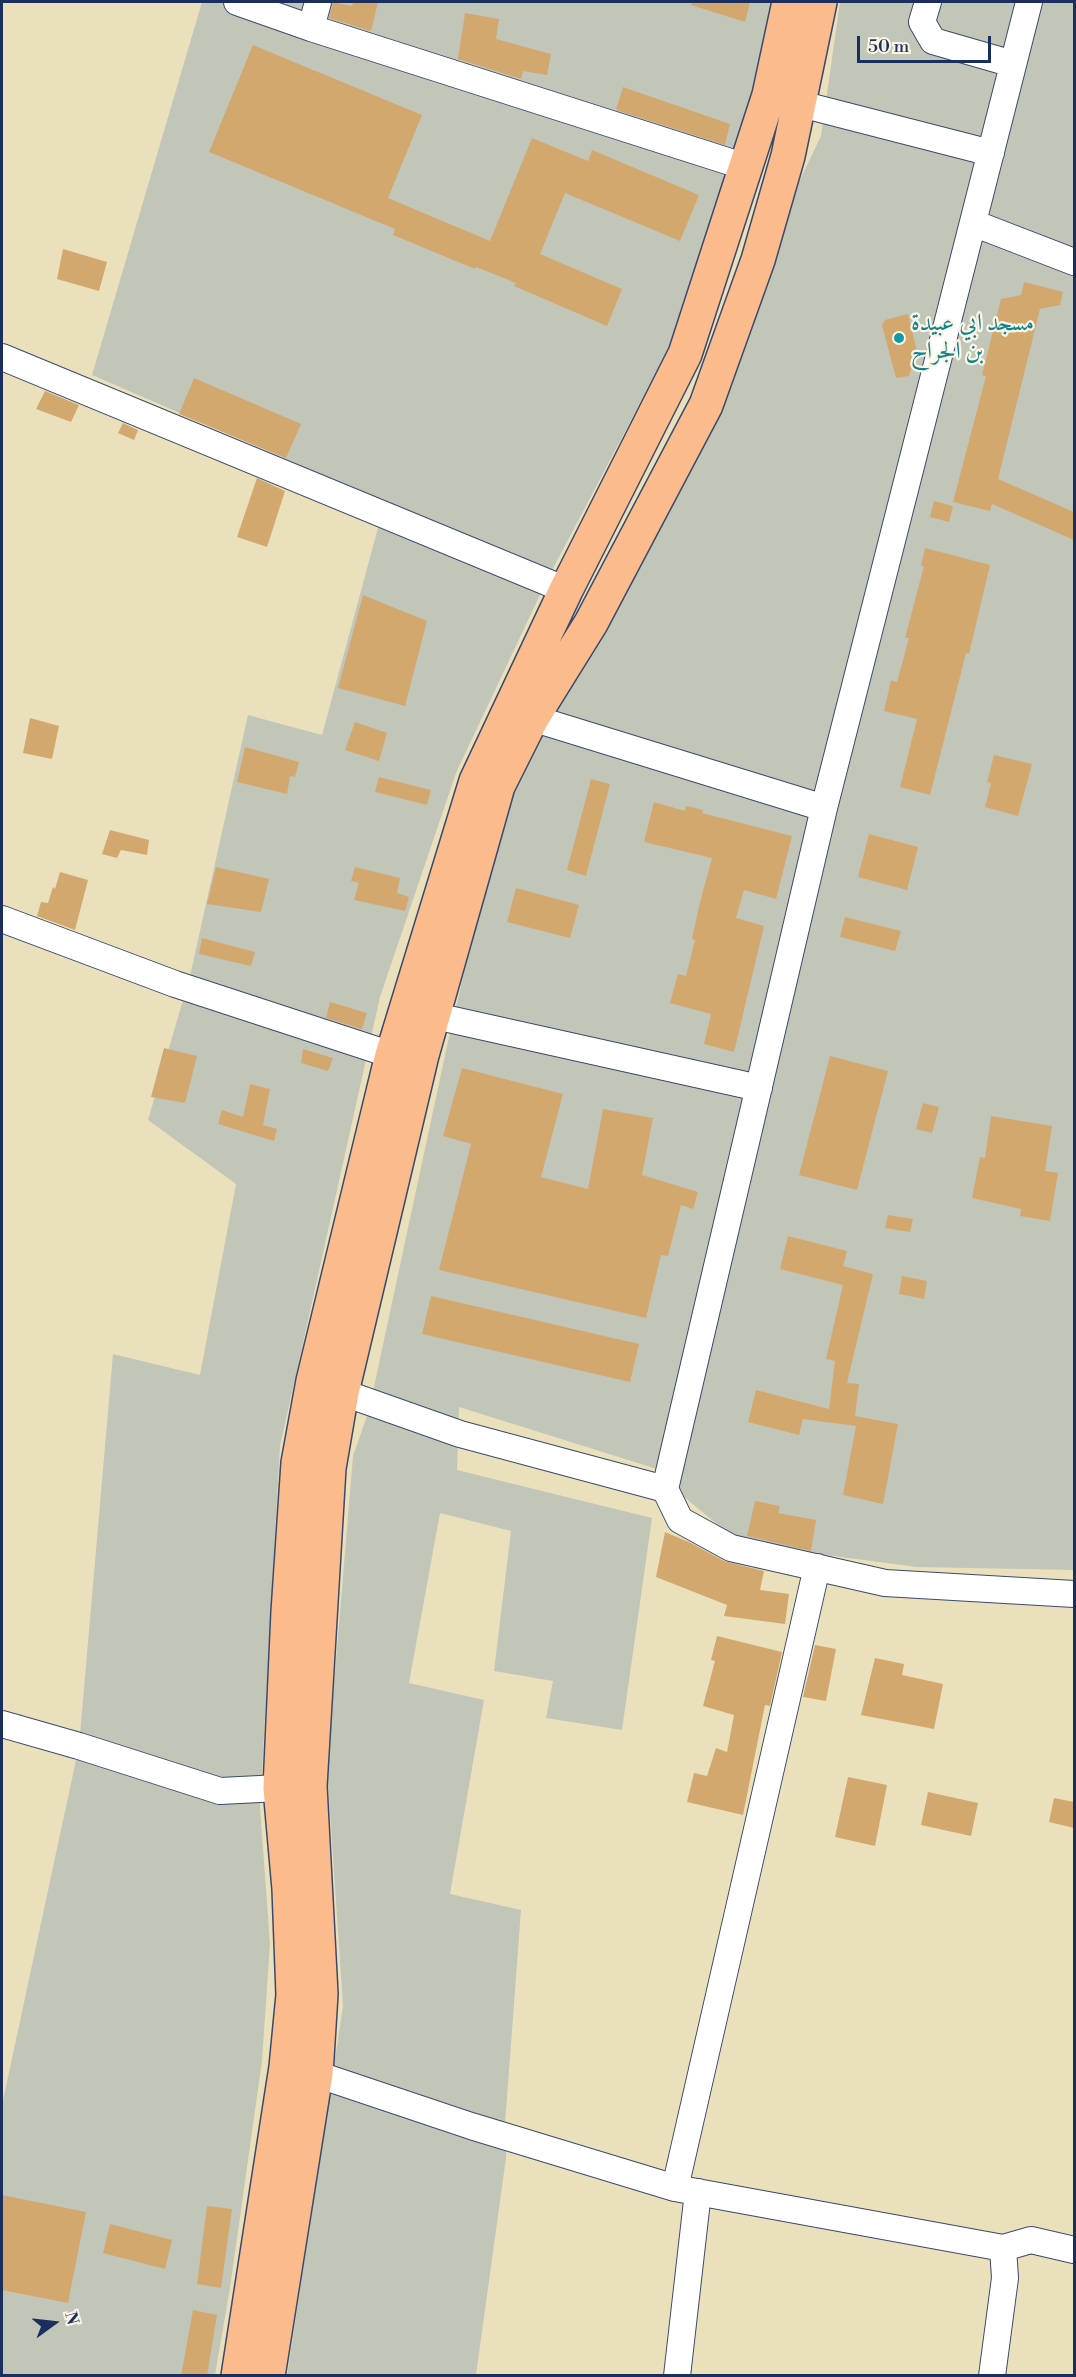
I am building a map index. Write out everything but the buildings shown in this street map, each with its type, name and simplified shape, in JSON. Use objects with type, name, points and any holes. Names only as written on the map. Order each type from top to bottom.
[{"type":"main road","points":[[328,1387],[422,1055],[421,1011],[476,781],[519,718],[591,623],[706,405],[758,260],[788,156],[783,99],[789,2]]},
{"type":"main road","points":[[519,718],[566,590],[685,354],[746,167],[783,99],[820,2]]},
{"type":"main road","points":[[268,2376],[316,2074],[321,1994],[295,1787],[288,1612],[328,1387],[392,1055],[421,1011]]},
{"type":"main road","points":[[238,2376],[286,2067],[293,1995],[290,1889],[295,1787]]},
{"type":"street","points":[[237,2],[311,28],[746,167]]},
{"type":"street","points":[[311,28],[318,2]]},
{"type":"street","points":[[928,2],[922,22],[933,41],[1013,64]]},
{"type":"street","points":[[1029,2],[824,808],[665,1489],[680,1520],[731,1548],[885,1583],[1074,1594]]},
{"type":"street","points":[[783,99],[991,153]]},
{"type":"street","points":[[973,223],[1074,262]]},
{"type":"street","points":[[2,357],[566,590]]},
{"type":"street","points":[[519,718],[824,808]]},
{"type":"street","points":[[2,919],[175,984],[392,1055]]},
{"type":"street","points":[[421,1011],[759,1088]]},
{"type":"street","points":[[328,1387],[460,1434],[665,1489]]},
{"type":"street","points":[[676,2376],[687,2190],[817,1568]]},
{"type":"street","points":[[2,1724],[220,1791],[295,1787]]},
{"type":"street","points":[[316,2074],[471,2126],[687,2190],[1003,2248],[1031,2241],[1074,2250]]},
{"type":"street","points":[[992,2376],[1005,2278],[1003,2248]]},
{"type":"shaded area","points":[[202,2],[777,2],[760,80],[670,346],[547,580],[456,773],[380,997],[280,1446],[260,1807],[270,1944],[262,2061],[230,2288],[215,2375],[2,2376],[2,2105],[79,1746],[113,1354],[200,1375],[236,1184],[148,1120],[190,976],[248,715],[322,735],[385,502],[92,375]]},
{"type":"shaded area","points":[[840,2],[1074,2],[1074,1570],[917,1567],[741,1544],[683,1496],[657,1469],[459,1407],[457,1470],[652,1518],[622,1730],[546,1718],[553,1681],[494,1671],[511,1531],[440,1513],[409,1683],[484,1700],[450,1894],[521,1910],[505,2124],[506,2158],[476,2375],[287,2376],[343,2006],[327,1768],[353,1456],[369,1410],[447,1046],[506,792],[821,136]]},
{"type":"place","name":"مسجد ابي عبيدة بن الجراح","points":[[899,338]]}]
